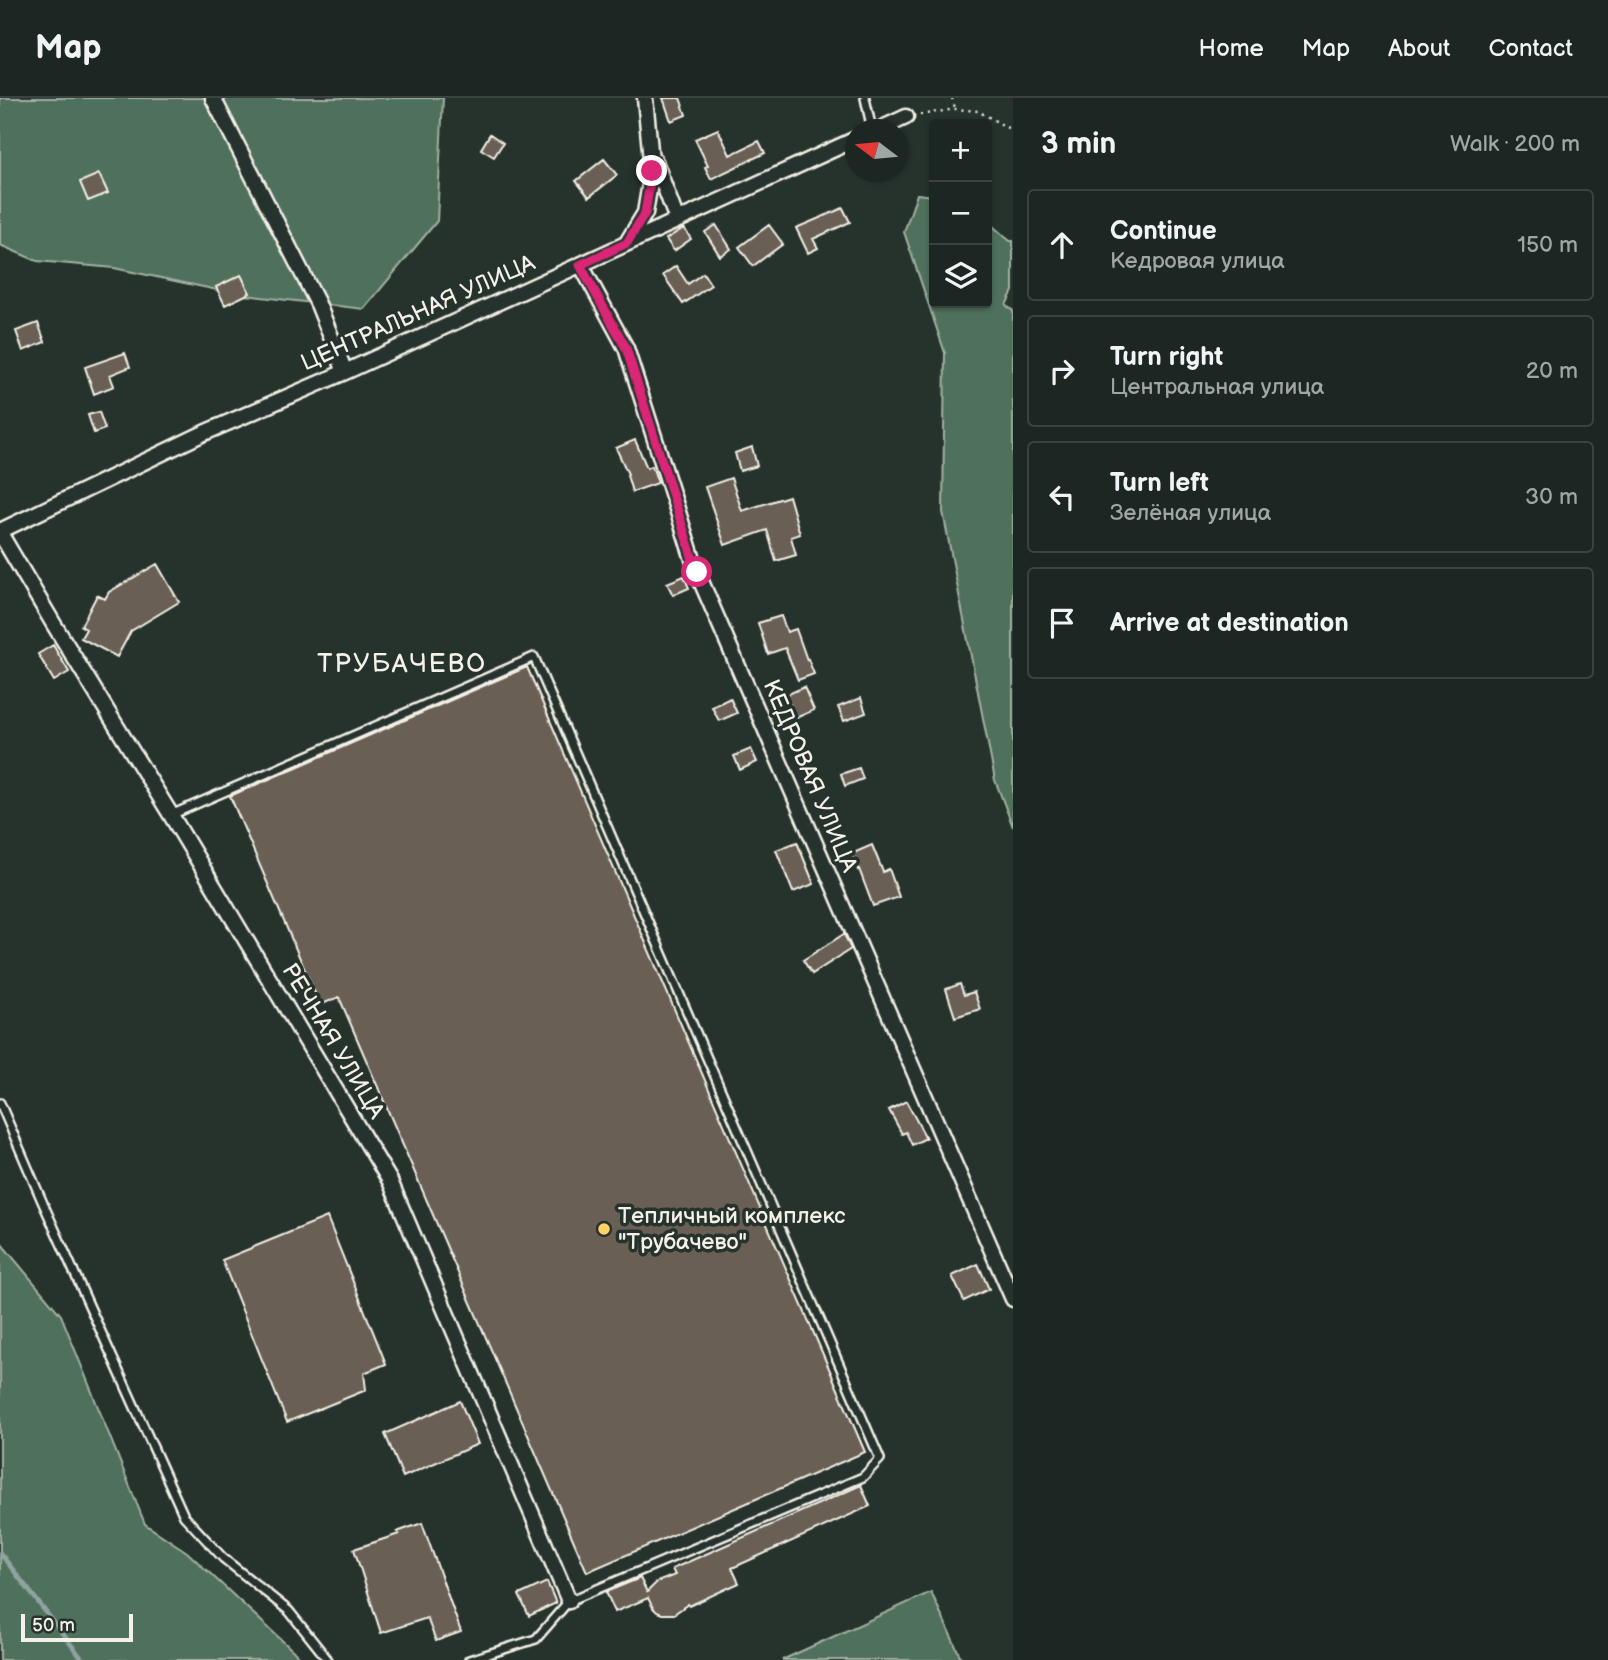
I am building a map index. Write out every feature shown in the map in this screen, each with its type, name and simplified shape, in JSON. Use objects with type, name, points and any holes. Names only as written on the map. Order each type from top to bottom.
[{"type":"street","points":[[214,98],[318,304],[345,372]]},
{"type":"street","points":[[627,243],[645,213],[652,171],[645,98]]},
{"type":"street","points":[[902,119],[906,117]]},
{"type":"street","name":"ЦЕНТРАЛЬНАЯ УЛИЦА","points":[[0,532],[204,433],[345,372],[845,144]]},
{"type":"street","points":[[652,153],[677,220]]},
{"type":"street","name":"КЕДРОВАЯ УЛИЦА","points":[[580,265],[626,348],[697,572],[1013,1299]]},
{"type":"street","name":"РЕЧНАЯ УЛИЦА","points":[[0,532],[390,1181],[569,1601]]},
{"type":"lane","points":[[865,98],[870,119]]},
{"type":"lane","points":[[171,815],[534,657],[880,1459],[863,1477],[569,1601],[536,1639],[469,1660]]},
{"type":"lane","points":[[0,1103],[41,1201],[184,1516],[223,1558],[289,1611],[328,1660]]},
{"type":"path","points":[[953,98],[955,109]]},
{"type":"path","points":[[906,117],[955,109],[978,111],[1013,131]]},
{"type":"green space","points":[[0,98],[443,98],[437,221],[364,309],[236,294],[114,268],[37,261],[0,245]]},
{"type":"green space","points":[[917,194],[929,195],[929,306],[904,232]]},
{"type":"green space","points":[[992,225],[1013,241],[1013,291],[1006,305],[1013,311],[1013,827],[995,780],[943,512],[945,353],[930,308],[992,308]]},
{"type":"green space","points":[[0,1242],[61,1315],[145,1524],[187,1552],[303,1660],[0,1660]]},
{"type":"green space","points":[[931,1592],[962,1660],[782,1660]]},
{"type":"building","points":[[663,98],[680,98],[686,115],[671,121]]},
{"type":"building","points":[[718,129],[730,155],[759,141],[765,153],[711,179],[695,139]]},
{"type":"building","points":[[490,134],[503,143],[494,157],[481,149]]},
{"type":"building","points":[[604,159],[617,175],[589,197],[576,181]]},
{"type":"building","points":[[99,174],[108,193],[88,201],[80,182]]},
{"type":"building","points":[[843,208],[850,222],[813,239],[818,248],[808,253],[796,228]]},
{"type":"building","points":[[716,225],[731,249],[720,256],[705,232]]},
{"type":"building","points":[[769,225],[783,244],[753,266],[739,247]]},
{"type":"building","points":[[684,228],[691,239],[674,251],[666,239]]},
{"type":"building","points":[[676,266],[688,284],[703,273],[711,285],[683,304],[663,275]]},
{"type":"building","points":[[241,275],[250,293],[225,305],[216,287]]},
{"type":"building","points":[[38,323],[45,342],[23,351],[16,331]]},
{"type":"building","points":[[125,353],[130,367],[110,375],[114,386],[94,394],[85,367]]},
{"type":"building","points":[[99,412],[105,429],[94,433],[88,415]]},
{"type":"building","points":[[635,440],[647,468],[652,466],[658,483],[632,492],[628,474],[616,448]]},
{"type":"building","points":[[752,447],[757,466],[740,471],[735,453]]},
{"type":"building","points":[[731,478],[742,511],[789,496],[800,534],[791,537],[796,555],[776,561],[767,530],[725,545],[705,487]]},
{"type":"building","points":[[157,564],[179,602],[131,631],[117,657],[81,638],[86,629],[81,626],[97,595],[105,599],[109,592]]},
{"type":"building","points":[[684,576],[689,588],[673,595],[667,583]]},
{"type":"building","points":[[781,616],[787,632],[796,629],[814,674],[798,680],[785,648],[768,654],[758,623]]},
{"type":"building","points":[[53,645],[69,672],[54,681],[38,654]]},
{"type":"building","name":"Тепличный комплекс \"Трубачево\"","points":[[527,667],[865,1452],[587,1572],[339,997],[320,1005],[230,796]]},
{"type":"building","points":[[804,687],[814,710],[796,718],[786,695]]},
{"type":"building","points":[[730,698],[737,713],[719,721],[712,707]]},
{"type":"building","points":[[861,698],[866,713],[844,721],[838,707]]},
{"type":"building","points":[[751,749],[757,762],[740,770],[734,756]]},
{"type":"building","points":[[859,768],[863,779],[845,786],[841,774]]},
{"type":"building","points":[[797,842],[814,884],[793,892],[776,850]]},
{"type":"building","points":[[872,845],[883,872],[889,869],[899,897],[873,906],[851,854]]},
{"type":"building","points":[[844,934],[851,949],[812,974],[803,960]]},
{"type":"building","points":[[960,984],[964,995],[974,992],[980,1009],[955,1017],[946,989]]},
{"type":"building","points":[[906,1101],[926,1138],[912,1145],[906,1132],[902,1134],[889,1110]]},
{"type":"building","points":[[327,1217],[386,1364],[364,1373],[366,1390],[287,1422],[222,1260]]},
{"type":"building","points":[[978,1264],[989,1289],[964,1301],[952,1276]]},
{"type":"building","points":[[460,1401],[478,1444],[403,1477],[385,1434]]},
{"type":"building","points":[[861,1485],[870,1506],[732,1568],[739,1583],[689,1606],[688,1604],[674,1614],[657,1612],[648,1598],[615,1612],[606,1592],[640,1578],[647,1592],[657,1582],[675,1575],[672,1569]]},
{"type":"building","points":[[422,1523],[461,1632],[436,1641],[427,1618],[381,1633],[354,1549]]},
{"type":"building","points":[[547,1582],[556,1603],[529,1616],[519,1595]]},
{"type":"waterway","points":[[0,1553],[83,1660]]},
{"type":"place","name":"Тепличный комплекс \"Трубачево\"","points":[[604,1229]]},
{"type":"district","name":"ТРУБАЧЕВО","points":[[402,664]]},
{"type":"route","points":[[652,171],[645,213],[627,243],[580,265],[626,348],[697,572]]}]
